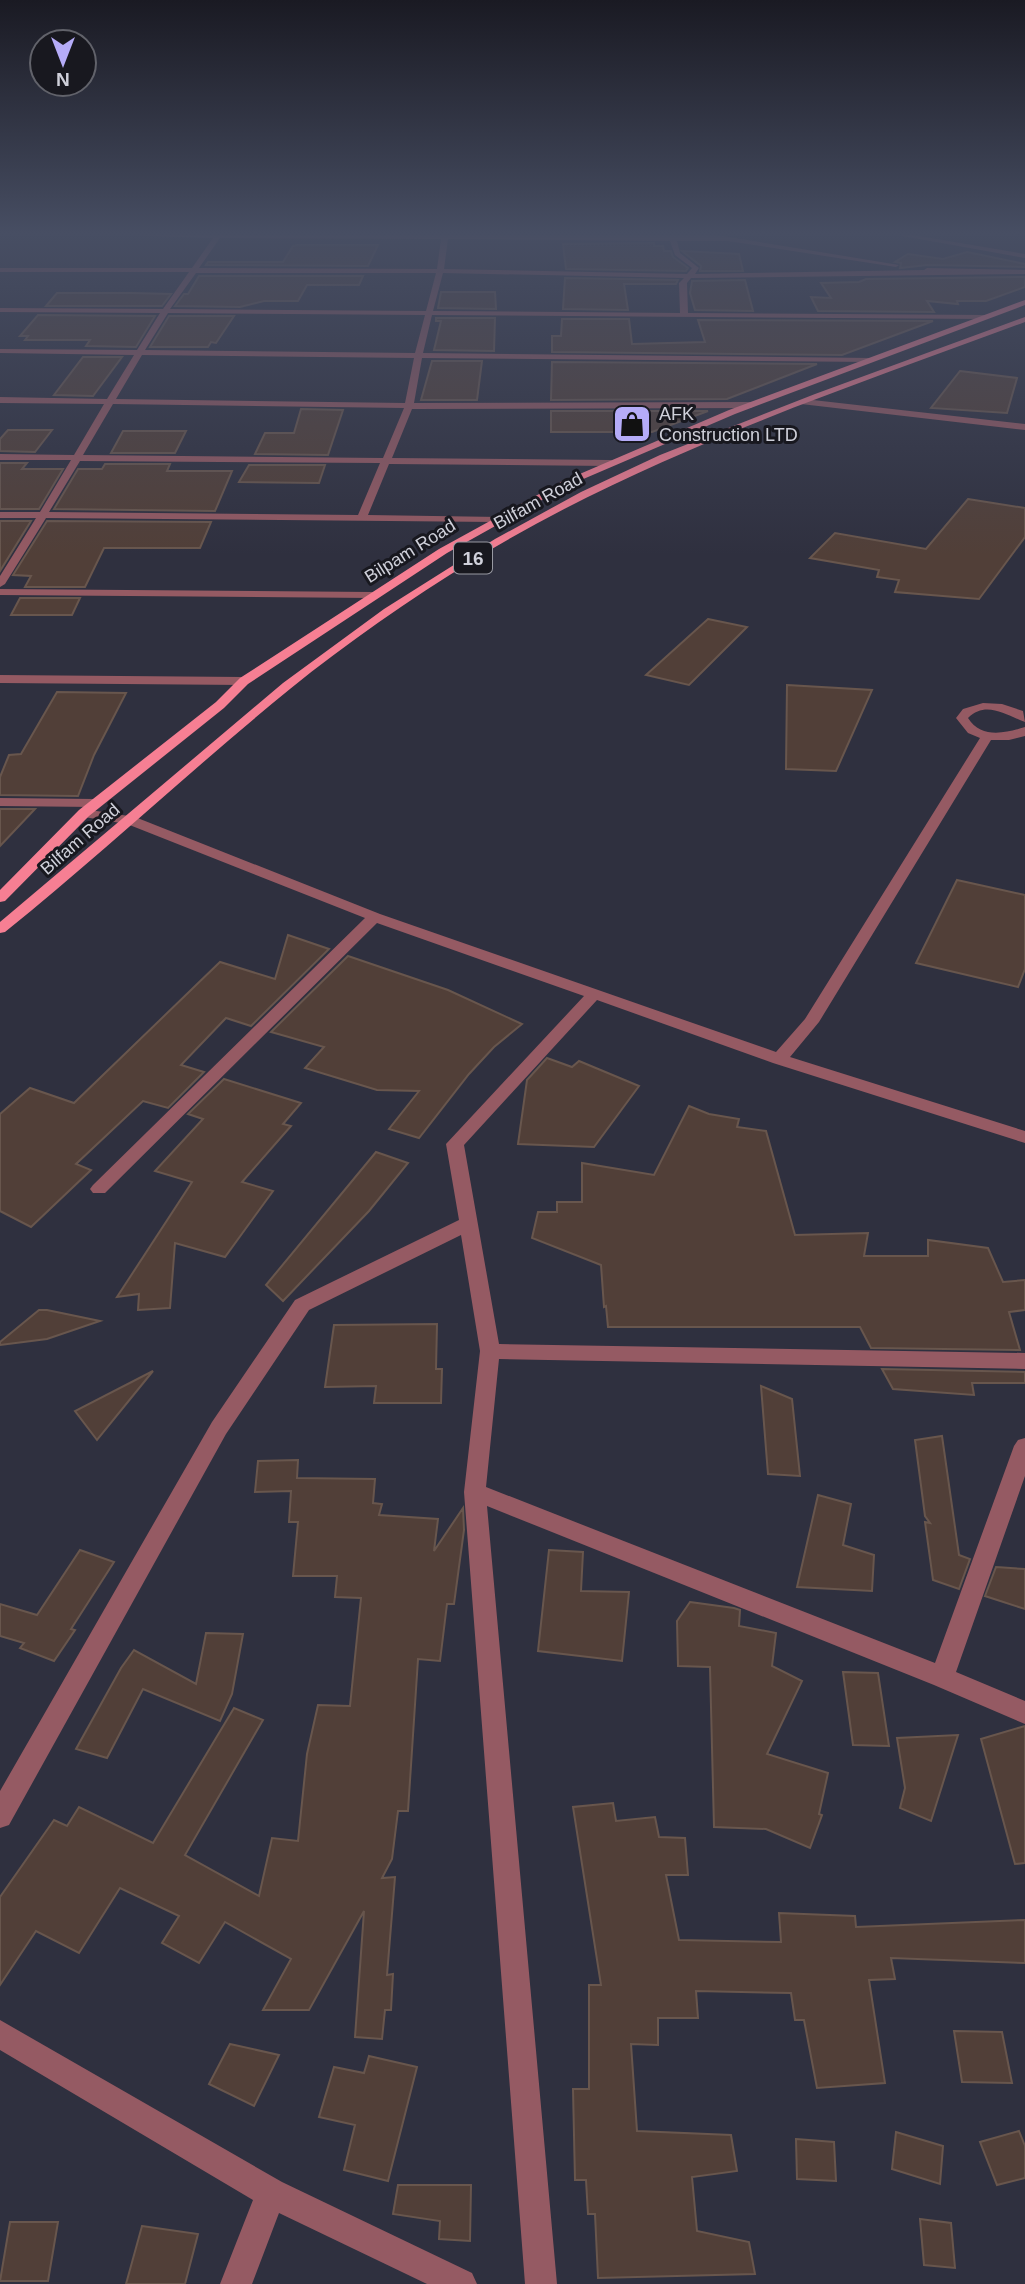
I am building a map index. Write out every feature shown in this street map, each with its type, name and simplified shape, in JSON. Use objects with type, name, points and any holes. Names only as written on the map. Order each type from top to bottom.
[{"type":"main road","name":"Bilpam Road","points":[[0,898],[90,808],[220,705],[244,681],[372,595],[496,520],[611,463],[751,405],[920,342]]},
{"type":"main road","name":"Bilfam Road","points":[[0,929],[245,720],[335,647],[441,577],[610,481],[804,402],[963,342]]},
{"type":"street","points":[[0,584],[45,515],[76,458],[147,342]]},
{"type":"street","points":[[362,518],[409,406],[422,342]]},
{"type":"street","points":[[0,351],[872,360]]},
{"type":"street","points":[[0,400],[409,406],[751,405]]},
{"type":"street","points":[[804,402],[1025,427]]},
{"type":"street","points":[[0,457],[611,463]]},
{"type":"street","points":[[0,515],[496,520]]},
{"type":"street","points":[[0,592],[372,595]]},
{"type":"street","points":[[1,678],[244,681]]},
{"type":"street","points":[[1025,718],[1013,711],[991,707],[965,713],[964,723],[969,728],[988,735],[1011,736],[1025,731]]},
{"type":"street","points":[[779,1059],[811,1022],[988,735]]},
{"type":"street","points":[[0,802],[90,808],[130,820],[375,917],[779,1059],[1025,1137]]},
{"type":"street","points":[[99,1189],[375,917]]},
{"type":"street","points":[[541,2284],[475,1492],[490,1352],[455,1144],[594,994]]},
{"type":"street","points":[[0,1816],[219,1428],[302,1305],[469,1223]]},
{"type":"street","points":[[490,1352],[1025,1361]]},
{"type":"street","points":[[942,1677],[1025,1446]]},
{"type":"street","points":[[475,1492],[942,1677],[1025,1713]]},
{"type":"street","points":[[0,2034],[271,2193],[461,2284]]},
{"type":"street","points":[[236,2284],[271,2193]]},
{"type":"building","points":[[89,342],[139,342],[136,347],[86,346]]},
{"type":"building","points":[[153,342],[217,342],[211,342],[208,347],[150,347]]},
{"type":"building","points":[[436,342],[494,342],[494,351],[434,350]]},
{"type":"building","points":[[552,342],[632,342],[632,344],[878,342],[842,355],[552,352]]},
{"type":"building","points":[[83,357],[122,357],[93,396],[54,395]]},
{"type":"building","points":[[432,361],[482,361],[477,400],[421,400]]},
{"type":"building","points":[[552,362],[817,364],[727,399],[551,400]]},
{"type":"building","points":[[960,371],[1017,378],[1007,413],[931,408]]},
{"type":"building","points":[[301,409],[343,410],[328,455],[255,454],[265,433],[294,433]]},
{"type":"building","points":[[551,411],[708,411],[652,432],[551,432]]},
{"type":"building","points":[[8,430],[52,430],[35,452],[0,451],[0,439]]},
{"type":"building","points":[[123,431],[186,431],[175,453],[111,453]]},
{"type":"building","points":[[0,463],[27,463],[22,469],[63,469],[39,509],[0,509]]},
{"type":"building","points":[[105,464],[170,464],[167,471],[232,471],[215,511],[54,509],[78,469],[102,469]]},
{"type":"building","points":[[249,465],[325,465],[319,483],[239,482]]},
{"type":"building","points":[[968,499],[1025,508],[1025,537],[979,599],[895,592],[899,580],[877,577],[879,570],[810,558],[835,533],[926,549]]},
{"type":"building","points":[[0,521],[31,521],[0,571]]},
{"type":"building","points":[[47,521],[211,522],[200,548],[104,548],[85,587],[25,587],[31,576],[13,575]]},
{"type":"building","points":[[20,598],[80,598],[72,615],[11,615]]},
{"type":"building","points":[[708,619],[747,627],[689,685],[646,675]]},
{"type":"building","points":[[787,685],[872,690],[836,771],[786,769]]},
{"type":"building","points":[[57,692],[126,693],[94,755],[78,796],[0,795],[0,777],[9,755],[21,754]]},
{"type":"building","points":[[0,809],[35,809],[0,846]]},
{"type":"building","points":[[957,880],[1025,895],[1025,969],[1018,987],[916,963]]},
{"type":"building","points":[[288,935],[329,949],[251,1026],[226,1018],[181,1065],[204,1072],[168,1108],[143,1101],[76,1164],[91,1170],[31,1227],[0,1211],[0,1114],[30,1088],[74,1103],[220,962],[275,979]]},
{"type":"building","points":[[348,956],[448,990],[522,1024],[494,1047],[469,1074],[419,1138],[389,1129],[419,1091],[377,1090],[305,1068],[324,1047],[271,1032]]},
{"type":"building","points":[[547,1058],[572,1067],[579,1061],[639,1086],[594,1147],[518,1144],[527,1080]]},
{"type":"building","points":[[224,1079],[301,1103],[283,1124],[291,1126],[242,1182],[273,1191],[225,1257],[175,1243],[170,1308],[138,1310],[139,1294],[117,1297],[192,1182],[155,1171],[203,1119],[188,1114]]},
{"type":"building","points":[[689,1106],[709,1114],[739,1119],[737,1127],[766,1131],[795,1235],[868,1233],[864,1256],[928,1256],[928,1240],[988,1248],[1003,1282],[1025,1280],[1025,1310],[1009,1312],[1020,1350],[871,1348],[860,1327],[608,1327],[601,1265],[532,1238],[538,1212],[557,1212],[557,1202],[582,1202],[582,1163],[654,1175]]},
{"type":"building","points":[[376,1152],[408,1163],[369,1211],[283,1301],[266,1285]]},
{"type":"building","points":[[39,1310],[100,1321],[47,1339],[0,1345],[0,1342]]},
{"type":"building","points":[[437,1324],[436,1369],[442,1369],[441,1403],[374,1403],[376,1386],[325,1387],[334,1325]]},
{"type":"building","points":[[882,1369],[1025,1372],[1025,1383],[972,1383],[974,1395],[893,1389]]},
{"type":"building","points":[[153,1371],[97,1440],[75,1411]]},
{"type":"building","points":[[761,1386],[792,1399],[800,1476],[768,1474]]},
{"type":"building","points":[[942,1436],[959,1555],[970,1559],[959,1589],[933,1580],[925,1522],[930,1523],[925,1516],[915,1440]]},
{"type":"building","points":[[298,1460],[297,1478],[375,1479],[373,1503],[382,1504],[379,1515],[438,1519],[434,1551],[463,1508],[464,1530],[454,1604],[447,1604],[440,1661],[418,1659],[408,1811],[398,1811],[392,1859],[382,1878],[395,1877],[387,1975],[393,1974],[391,2010],[385,2010],[382,2039],[355,2037],[364,1911],[309,2010],[263,2010],[291,1959],[225,1922],[199,1963],[162,1943],[179,1916],[120,1888],[79,1953],[36,1931],[0,1985],[0,1897],[54,1820],[67,1826],[79,1807],[153,1843],[234,1708],[263,1720],[185,1855],[259,1896],[272,1838],[298,1841],[307,1754],[318,1705],[350,1706],[361,1598],[335,1597],[337,1576],[293,1576],[298,1522],[289,1522],[291,1491],[255,1492],[258,1461]]},
{"type":"building","points":[[818,1495],[851,1504],[843,1545],[874,1555],[872,1591],[797,1587]]},
{"type":"building","points":[[80,1550],[114,1562],[54,1661],[20,1648],[24,1643],[0,1636],[0,1604],[37,1615]]},
{"type":"building","points":[[549,1550],[583,1552],[581,1591],[629,1592],[622,1661],[538,1651]]},
{"type":"building","points":[[996,1567],[1025,1569],[1025,1609],[985,1596]]},
{"type":"building","points":[[690,1602],[740,1610],[739,1626],[776,1633],[772,1666],[802,1681],[767,1754],[828,1773],[819,1814],[822,1815],[810,1848],[766,1829],[714,1827],[710,1667],[678,1666],[677,1621]]},
{"type":"building","points":[[206,1633],[243,1634],[232,1694],[220,1721],[143,1689],[107,1758],[76,1749],[121,1668],[134,1650],[196,1684]]},
{"type":"building","points":[[843,1672],[878,1673],[889,1746],[853,1745]]},
{"type":"building","points":[[1025,1726],[1025,1863],[1015,1864],[981,1739]]},
{"type":"building","points":[[958,1735],[931,1821],[900,1808],[905,1788],[897,1738]]},
{"type":"building","points":[[613,1803],[616,1821],[655,1817],[659,1837],[685,1838],[688,1875],[666,1875],[679,1940],[781,1942],[779,1913],[855,1916],[856,1927],[1025,1920],[1025,1963],[891,1958],[895,1979],[869,1980],[885,2083],[817,2088],[804,2020],[795,2020],[791,1993],[696,1991],[698,2018],[658,2018],[658,2045],[631,2044],[637,2131],[731,2135],[737,2171],[692,2177],[697,2231],[749,2242],[755,2274],[598,2278],[595,2214],[588,2214],[586,2180],[575,2180],[573,2089],[589,2089],[589,1985],[601,1985],[573,1807]]},
{"type":"building","points":[[954,2031],[1002,2032],[1012,2083],[962,2082]]},
{"type":"building","points":[[230,2044],[279,2055],[254,2106],[209,2084]]},
{"type":"building","points":[[369,2056],[417,2067],[388,2181],[344,2170],[355,2125],[319,2117],[334,2067],[364,2073]]},
{"type":"building","points":[[1019,2131],[1025,2146],[1025,2178],[997,2185],[980,2142]]},
{"type":"building","points":[[896,2132],[943,2146],[940,2184],[892,2169]]},
{"type":"building","points":[[796,2139],[834,2142],[836,2181],[797,2179]]},
{"type":"building","points":[[398,2185],[471,2185],[470,2241],[439,2239],[440,2221],[393,2214]]},
{"type":"building","points":[[920,2219],[951,2223],[955,2268],[924,2265]]},
{"type":"building","points":[[10,2222],[58,2222],[48,2281],[0,2281]]},
{"type":"building","points":[[142,2226],[198,2234],[185,2284],[126,2284]]},
{"type":"place","name":"AFK Construction LTD","points":[[632,424]]}]
